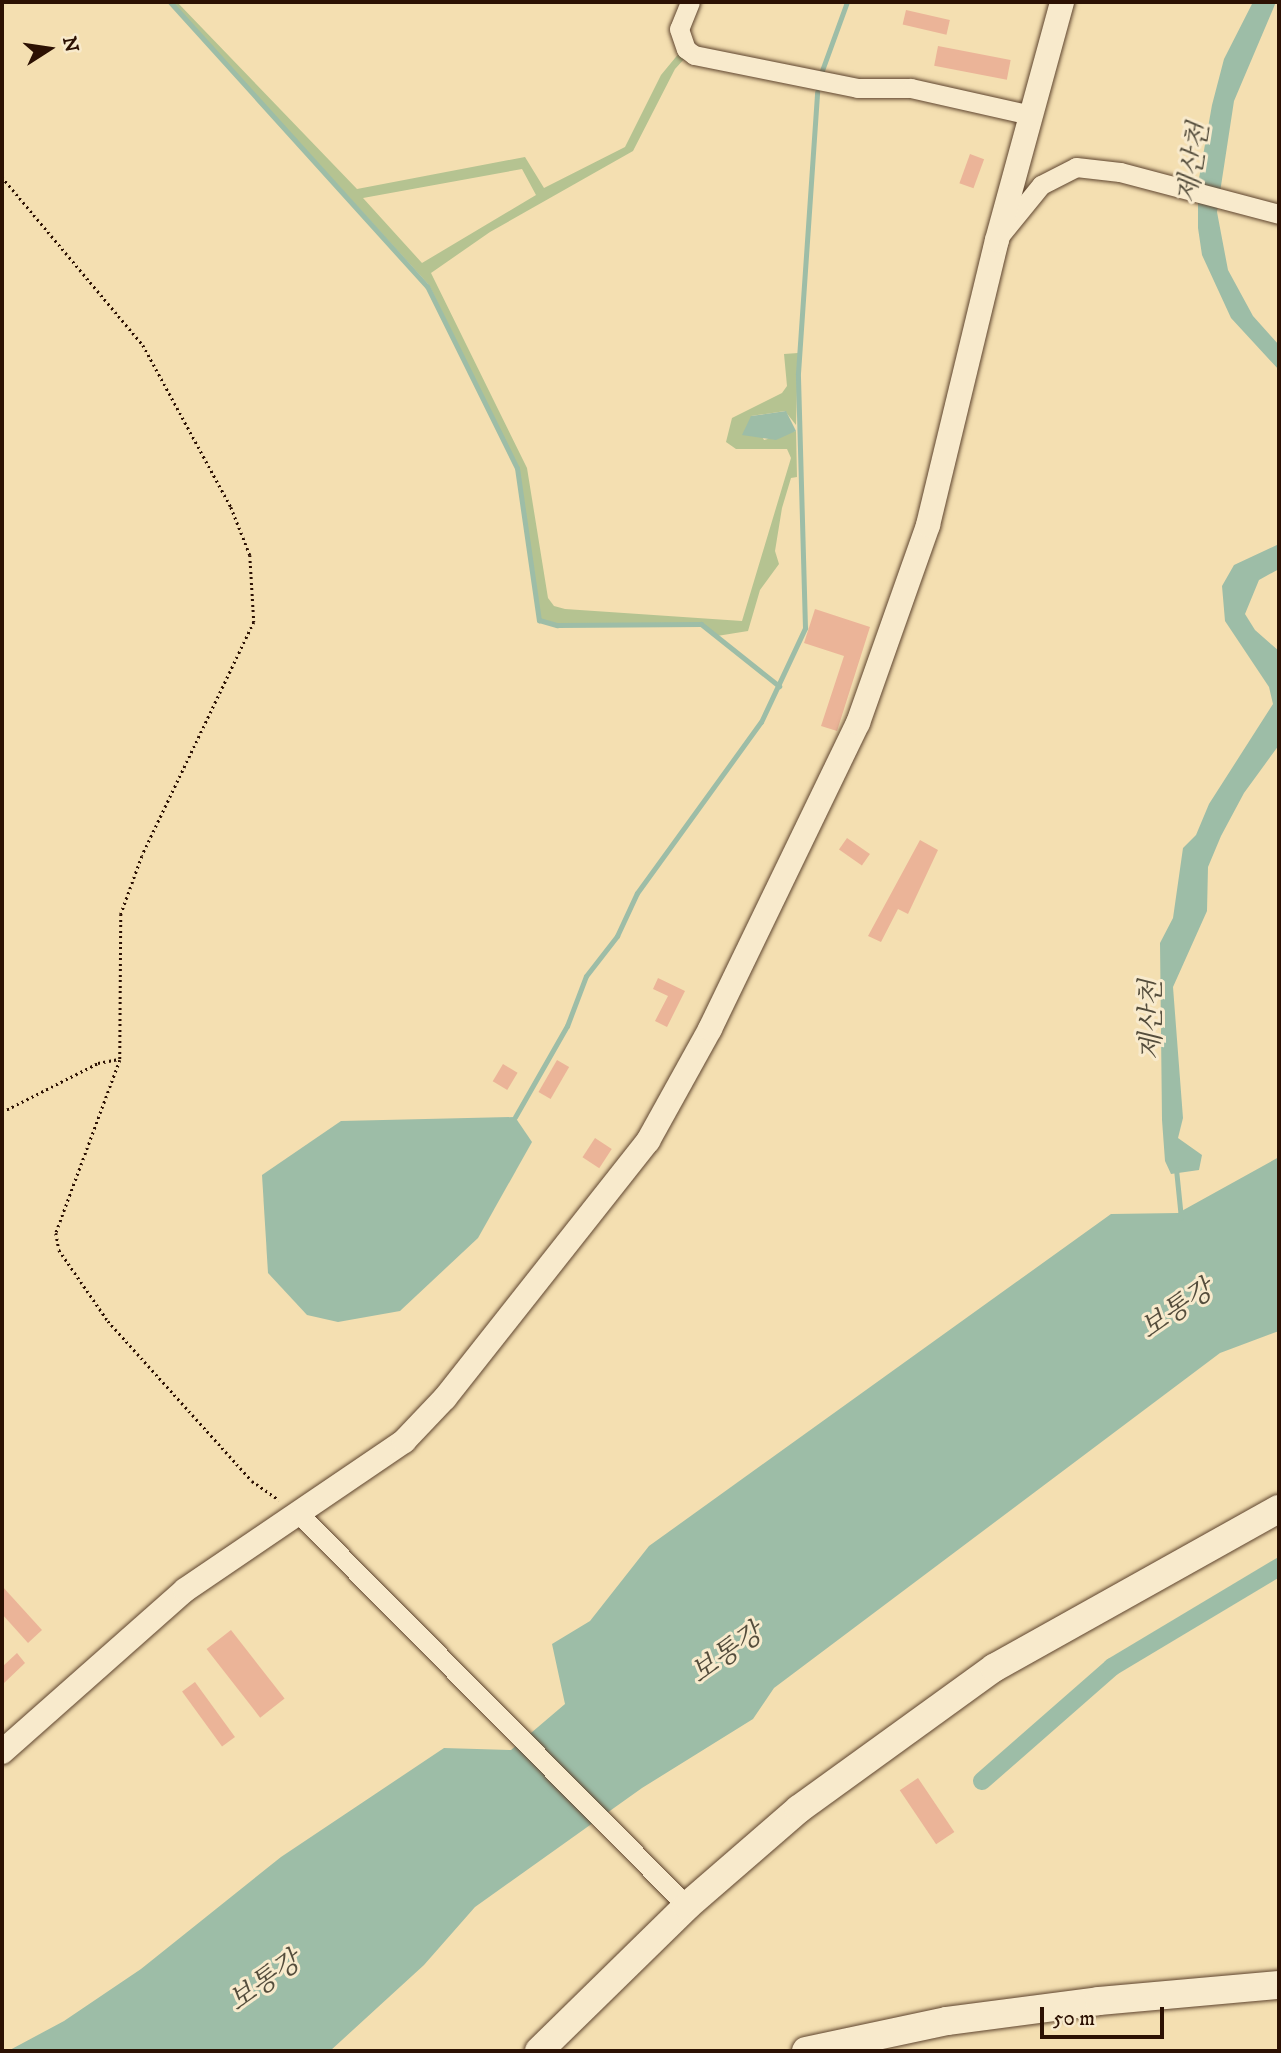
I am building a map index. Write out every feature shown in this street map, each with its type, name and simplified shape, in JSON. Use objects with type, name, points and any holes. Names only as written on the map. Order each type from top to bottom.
[{"type":"main road","points":[[539,2051],[687,1906],[799,1809],[994,1668],[1279,1509]]},
{"type":"main road","points":[[806,2051],[947,2021],[1099,2001],[1279,1985]]},
{"type":"street","points":[[690,2],[679,29],[686,49],[694,55],[857,88],[911,89],[1031,116]]},
{"type":"street","points":[[2,1752],[185,1590],[304,1521],[404,1441],[445,1398],[649,1141],[704,1040],[858,723],[928,525],[997,240],[1062,2]]},
{"type":"street","points":[[997,240],[1041,185],[1076,167],[1120,172],[1279,214]]},
{"type":"street","points":[[304,1521],[687,1906]]},
{"type":"path","points":[[2,177],[143,345],[231,508],[253,576],[254,622],[142,856],[121,914],[120,1060],[56,1233],[59,1250],[108,1321],[166,1388],[252,1481],[304,1521]]},
{"type":"path","points":[[2,1112],[97,1063],[120,1060]]},
{"type":"shaded area","points":[[171,2],[177,2],[357,189],[525,157],[544,188],[625,147],[661,75],[680,52],[685,58],[675,69],[633,151],[490,232],[431,273],[527,468],[548,598],[554,606],[565,609],[742,621],[791,458],[787,449],[736,449],[726,442],[732,418],[782,393],[787,386],[784,354],[798,353],[796,425],[785,411],[751,416],[764,440],[796,431],[797,477],[791,478],[782,508],[775,551],[779,564],[760,590],[748,631],[717,636],[702,623],[557,624],[540,619],[518,467],[429,285]],"holes":[[[522,169],[536,195],[422,263],[363,198]]]},
{"type":"water","points":[[1253,2],[1276,2],[1234,101],[1217,212],[1228,270],[1253,316],[1279,345],[1279,370],[1231,318],[1202,255],[1198,228],[1198,184],[1212,105],[1224,59]]},
{"type":"water","points":[[786,411],[796,431],[776,440],[742,435],[751,416]]},
{"type":"water","points":[[1279,544],[1279,569],[1259,580],[1245,614],[1255,630],[1279,651],[1279,745],[1244,793],[1221,836],[1208,867],[1207,911],[1173,987],[1183,1118],[1178,1138],[1202,1155],[1199,1170],[1171,1174],[1165,1161],[1162,1120],[1160,943],[1173,918],[1183,848],[1196,835],[1209,804],[1273,704],[1269,687],[1225,621],[1222,586],[1234,565]]},
{"type":"water","points":[[515,1117],[532,1142],[478,1238],[400,1311],[338,1322],[307,1315],[268,1273],[262,1175],[341,1121]]},
{"type":"water","name":"보통강","points":[[1279,1157],[1279,1331],[1220,1353],[774,1688],[753,1719],[642,1788],[475,1907],[424,1965],[330,2051],[8,2051],[64,2021],[141,1969],[281,1857],[444,1748],[511,1750],[565,1704],[552,1644],[590,1621],[649,1546],[1111,1214],[1178,1213]]},
{"type":"building","points":[[906,10],[950,20],[946,35],[903,25]]},
{"type":"building","points":[[938,46],[1011,60],[1007,80],[934,66]]},
{"type":"building","points":[[970,154],[984,159],[973,188],[959,183]]},
{"type":"building","points":[[815,609],[870,627],[837,731],[821,726],[844,656],[804,643]]},
{"type":"building","points":[[847,838],[870,854],[862,866],[839,849]]},
{"type":"building","points":[[920,840],[938,850],[908,914],[898,909],[881,942],[868,936]]},
{"type":"building","points":[[658,978],[685,991],[667,1027],[655,1021],[668,996],[653,989]]},
{"type":"building","points":[[557,1060],[569,1067],[551,1099],[538,1092]]},
{"type":"building","points":[[503,1064],[518,1073],[507,1090],[493,1081]]},
{"type":"building","points":[[595,1138],[612,1149],[599,1168],[582,1157]]},
{"type":"building","points":[[2,1586],[42,1630],[28,1643],[2,1614]]},
{"type":"building","points":[[231,1630],[285,1699],[260,1718],[207,1649]]},
{"type":"building","points":[[17,1653],[25,1663],[2,1685],[2,1667]]},
{"type":"building","points":[[195,1682],[235,1737],[222,1746],[182,1691]]},
{"type":"building","points":[[918,1778],[954,1832],[936,1844],[900,1790]]},
{"type":"waterway","points":[[170,2],[427,286],[517,468],[539,620],[557,625],[701,624],[779,686]]},
{"type":"waterway","points":[[820,76],[847,2]]},
{"type":"waterway","points":[[515,1117],[567,1026],[586,976],[617,936],[637,893],[761,722],[805,628],[798,373],[817,92]]},
{"type":"waterway","name":"제산천","points":[[1176,1169],[1181,1218]]},
{"type":"waterway","points":[[982,1781],[1112,1667],[1279,1567]]}]
